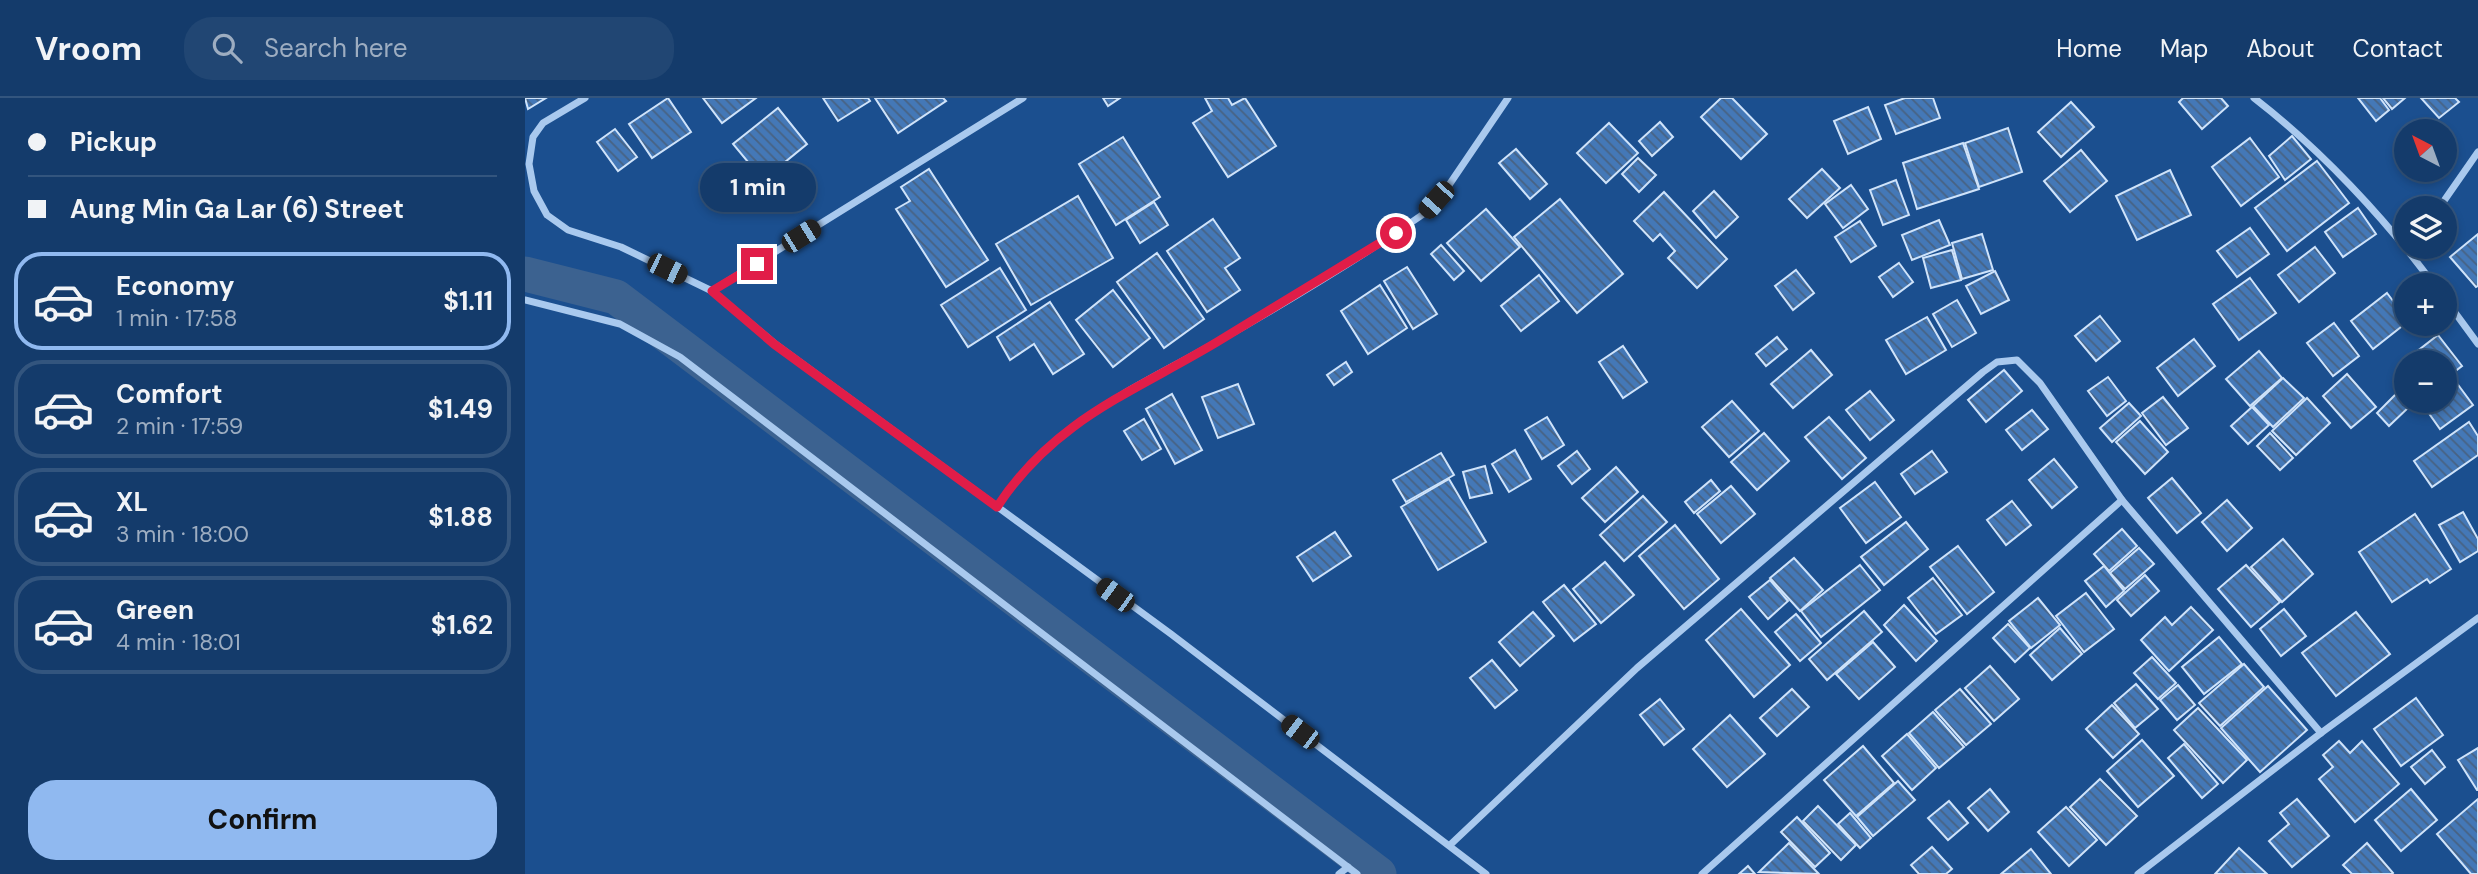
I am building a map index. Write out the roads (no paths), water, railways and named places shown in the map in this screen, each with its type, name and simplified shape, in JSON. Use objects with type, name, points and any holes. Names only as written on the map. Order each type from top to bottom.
[{"type":"street","points":[[585,98],[543,123],[533,137],[530,164],[534,191],[547,215],[568,230],[621,247],[712,291],[774,344],[997,507],[1486,874]]},
{"type":"street","points":[[712,291],[1023,98]]},
{"type":"street","points":[[997,507],[1015,480],[1054,441],[1112,398],[1215,343],[1422,215],[1449,185],[1508,98]]},
{"type":"street","points":[[2254,98],[2322,160],[2394,232]]},
{"type":"street","points":[[2447,196],[2478,152]]},
{"type":"street","points":[[525,300],[620,324],[680,356],[1357,874]]},
{"type":"street","points":[[2457,315],[2478,344]]},
{"type":"street","points":[[1450,845],[1637,668],[1997,362],[2017,360],[2034,376],[2122,500],[2321,733]]},
{"type":"street","points":[[1702,874],[2122,500]]},
{"type":"street","points":[[2138,874],[2321,733],[2478,618]]},
{"type":"street","points":[[1339,874],[1348,867]]},
{"type":"waterway","points":[[525,274],[616,297],[1379,874]]}]
